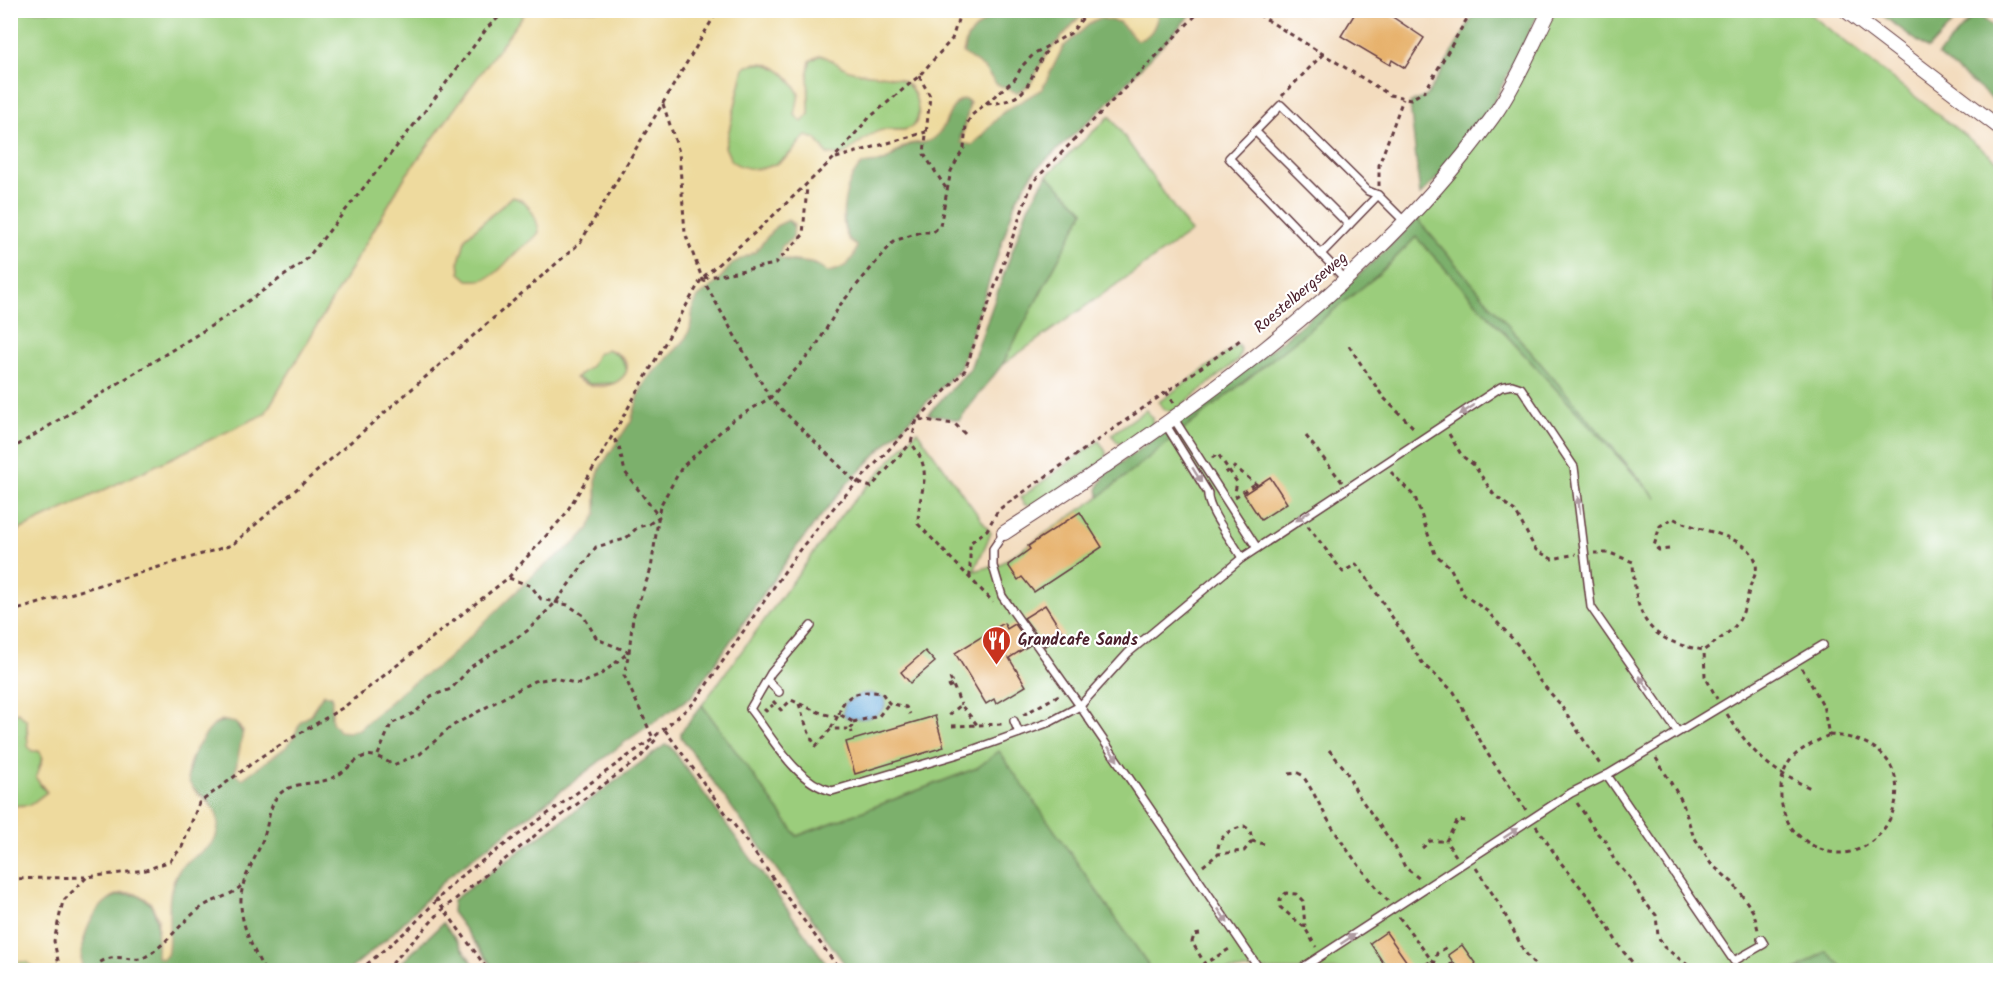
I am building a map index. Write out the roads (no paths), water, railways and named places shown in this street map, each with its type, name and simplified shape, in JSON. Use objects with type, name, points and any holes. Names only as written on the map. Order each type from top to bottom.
[{"type":"street","name":"Roestelbergseweg","points":[[1004,533],[1170,422],[1345,279],[1459,160],[1494,116],[1550,10]]},
{"type":"street","points":[[1845,10],[2001,128]]},
{"type":"lane","points":[[1345,279],[1229,158],[1281,105],[1368,191],[1378,195],[1404,220]]},
{"type":"lane","points":[[1255,131],[1349,225]]},
{"type":"lane","points":[[1321,254],[1378,195]]},
{"type":"lane","points":[[811,626],[767,680],[750,709],[798,770],[817,787],[832,790],[963,753],[1050,722],[1080,706],[1128,653],[1242,558],[1501,387],[1512,385],[1521,388],[1574,467],[1591,607],[1677,731]]},
{"type":"lane","points":[[1170,422],[1257,548]]},
{"type":"lane","points":[[1170,422],[1208,494],[1212,510],[1242,558]]},
{"type":"lane","points":[[1004,533],[993,549],[993,566],[1002,596],[1260,970]]},
{"type":"lane","points":[[1299,970],[1571,794],[1607,775],[1822,645]]},
{"type":"lane","points":[[767,680],[779,692]]},
{"type":"lane","points":[[1014,721],[1019,733]]},
{"type":"lane","points":[[1607,775],[1734,962],[1764,944],[1761,939]]},
{"type":"water","points":[[870,693],[885,698],[883,710],[866,718],[846,717],[843,713],[845,703],[861,694]]},
{"type":"place","name":"Grandcafe Sands","points":[[997,666]]}]
